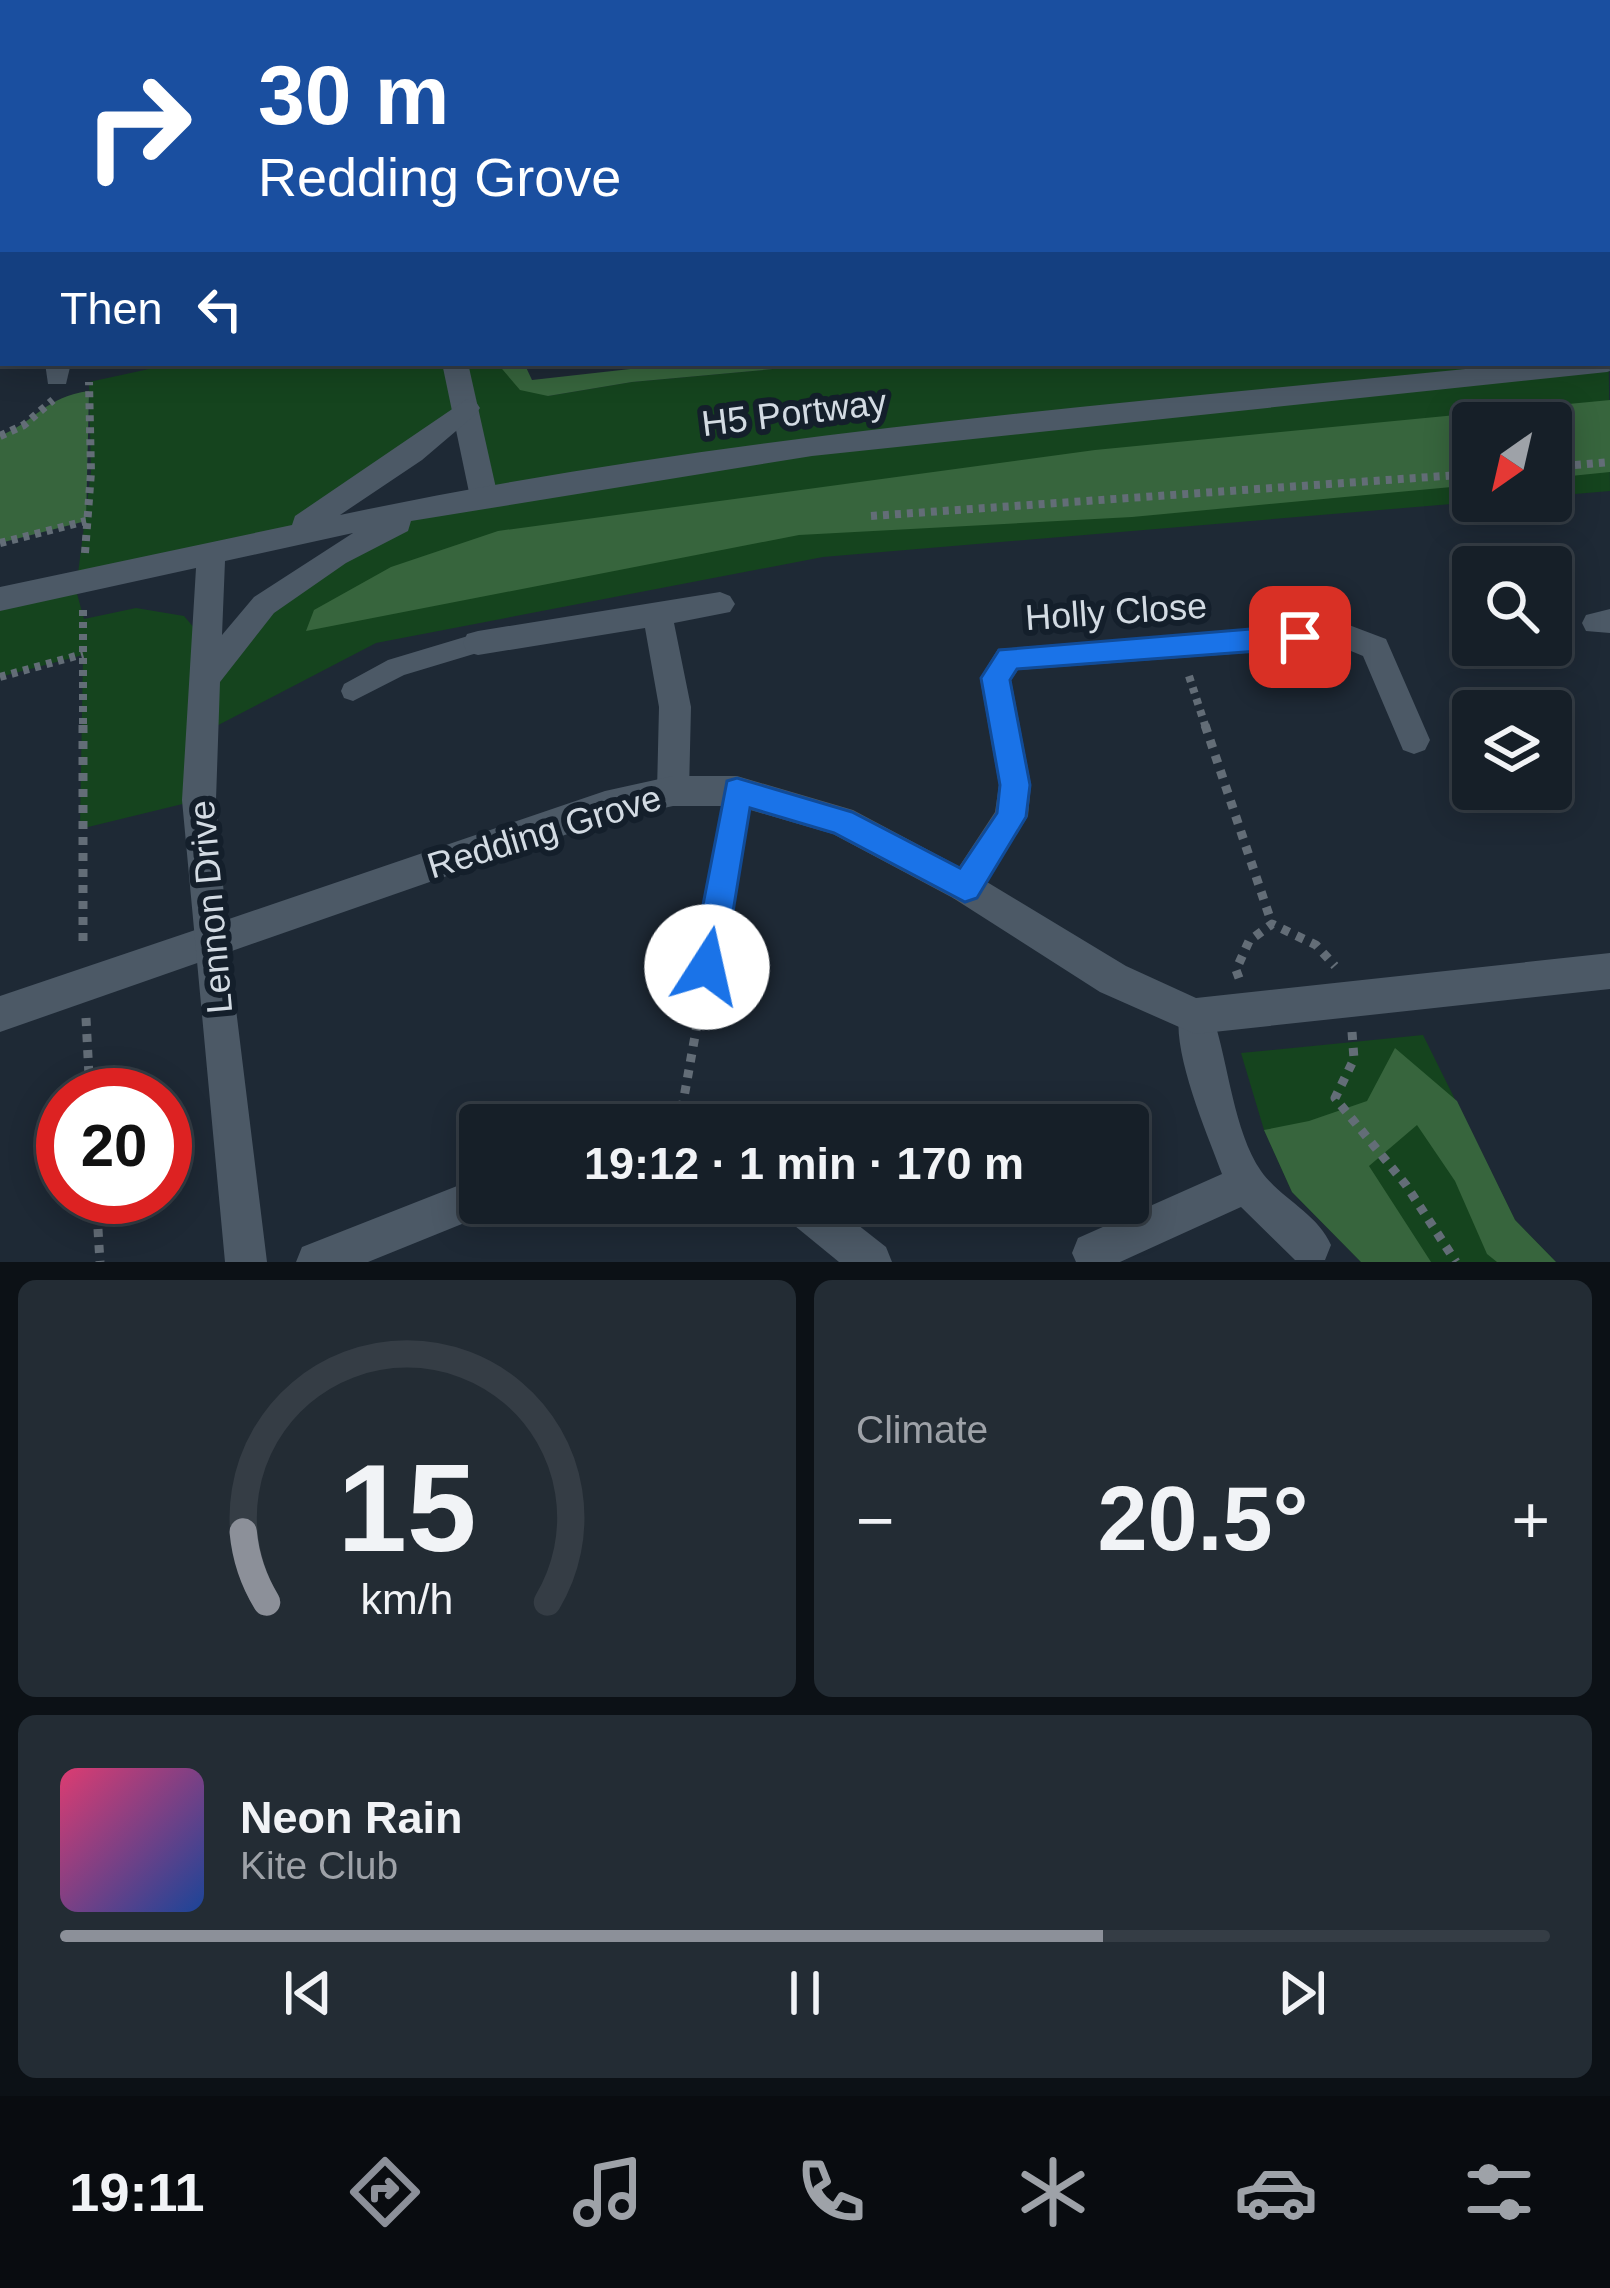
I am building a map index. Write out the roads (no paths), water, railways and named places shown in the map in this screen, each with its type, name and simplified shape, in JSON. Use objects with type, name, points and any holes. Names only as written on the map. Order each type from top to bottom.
[{"type":"street","points":[[455,366],[484,497]]},
{"type":"street","name":"H5 Portway","points":[[8,597],[430,506],[812,446],[1579,366]]},
{"type":"street","points":[[290,534],[413,453],[467,409]]},
{"type":"street","points":[[206,677],[264,605],[336,555],[430,506]]},
{"type":"street","name":"Lennon Drive","points":[[211,551],[199,800],[246,1262]]},
{"type":"street","points":[[478,643],[720,604]]},
{"type":"street","points":[[658,615],[675,707],[673,791]]},
{"type":"street","name":"Holly Close","points":[[965,887],[1011,817],[1015,785],[995,678],[1009,658],[1341,634],[1375,648],[1414,740]]},
{"type":"street","name":"Redding Grove","points":[[0,1014],[604,806],[673,791],[737,791],[841,821],[965,887],[1113,979],[1195,1016]]},
{"type":"street","points":[[1310,1245],[1246,1184],[1213,1096],[1195,1016],[1610,971]]},
{"type":"street","points":[[1093,1253],[1246,1184]]},
{"type":"street","points":[[317,1262],[459,1205]]},
{"type":"street","points":[[824,1224],[871,1262]]},
{"type":"lane","points":[[353,691],[397,667],[478,643]]},
{"type":"lane","points":[[707,967],[737,791]]}]
